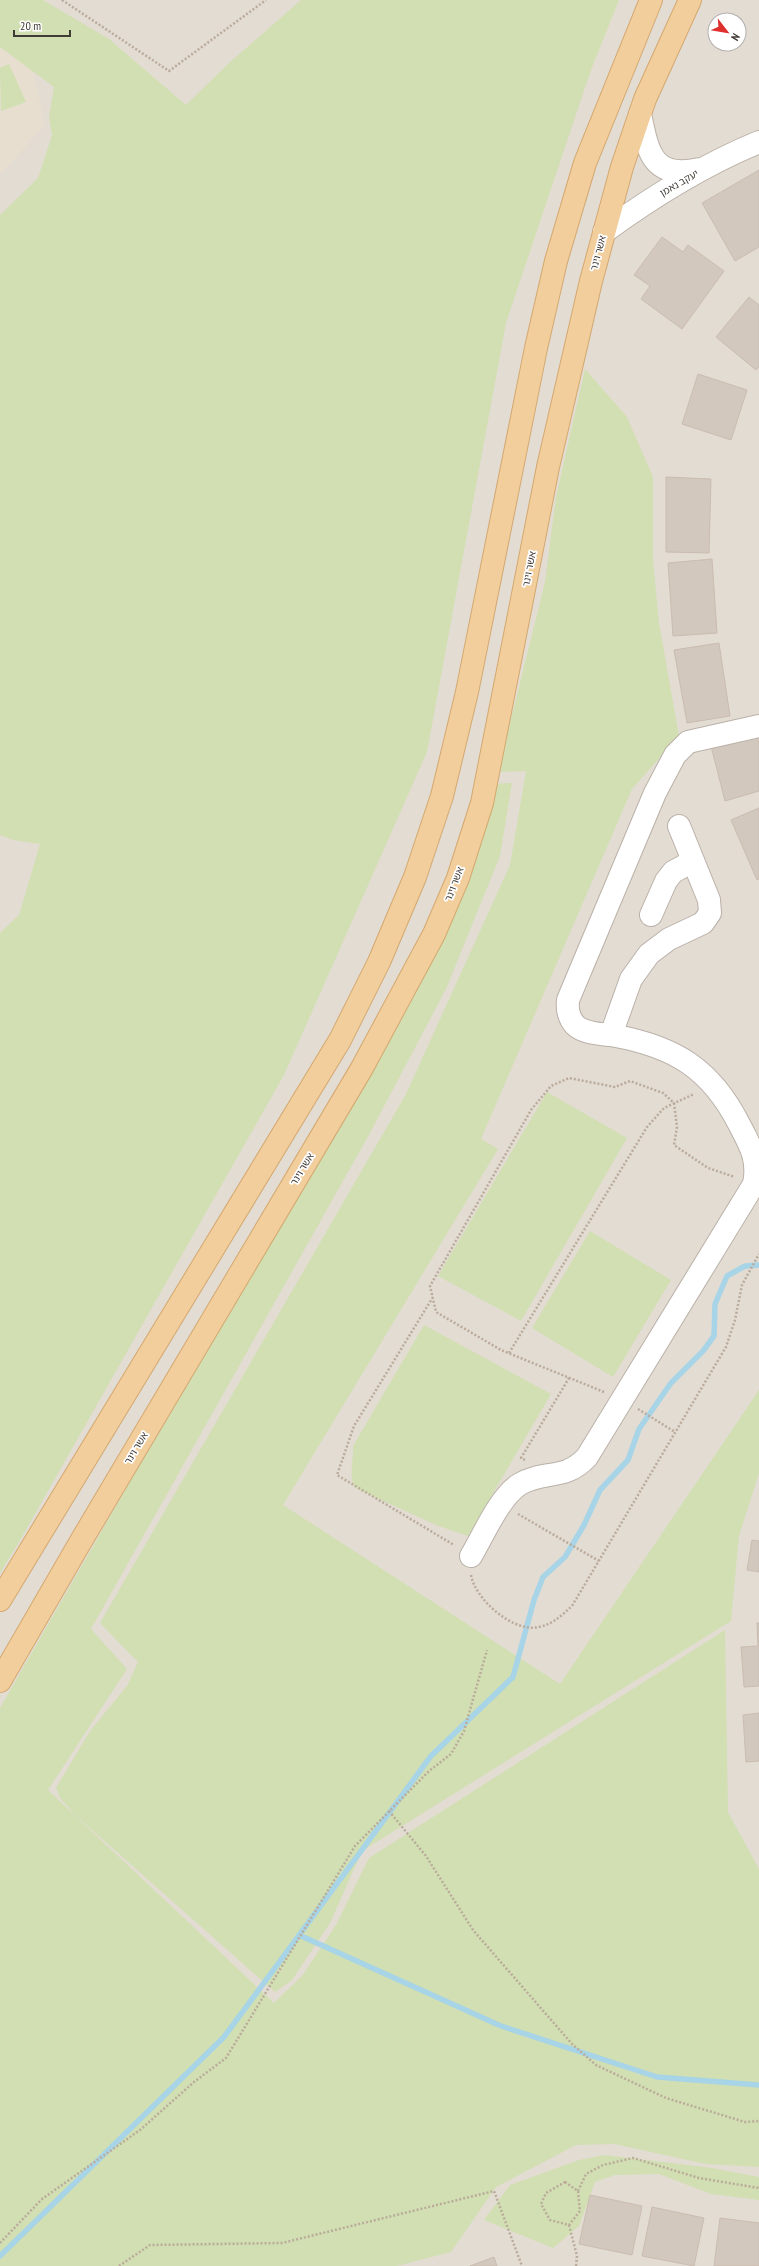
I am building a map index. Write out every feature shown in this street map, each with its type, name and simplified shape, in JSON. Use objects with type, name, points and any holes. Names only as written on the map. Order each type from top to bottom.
[{"type":"main road","points":[[0,1600],[340,1040],[379,962],[415,877],[442,796],[467,692],[536,348],[556,261],[585,163],[651,0]]},
{"type":"main road","name":"אשר וינר","points":[[0,1681],[80,1541],[362,1068],[434,934],[458,878],[482,803],[548,467],[575,345],[604,232],[622,168],[640,114],[668,44],[690,0]]},
{"type":"street","points":[[640,114],[646,143],[651,156],[658,163],[672,170],[692,171],[707,167]]},
{"type":"street","name":"יעקב נאמן","points":[[604,232],[640,206],[707,167],[759,142]]},
{"type":"street","points":[[471,1556],[501,1504],[519,1484],[533,1479],[554,1475],[577,1467],[587,1457],[754,1184],[757,1170],[754,1152],[735,1116],[710,1080],[684,1059],[656,1046],[587,1031],[575,1025],[567,1012],[568,1000],[655,793],[675,755],[688,742],[759,726]]},
{"type":"street","points":[[611,1035],[631,979],[648,954],[669,939],[703,923],[710,913],[709,900],[679,826]]},
{"type":"street","points":[[651,915],[666,881],[673,872],[693,861]]},
{"type":"path","points":[[62,0],[169,71],[266,0]]},
{"type":"path","points":[[675,1432],[622,1399],[509,1353],[436,1312],[430,1286],[531,1110],[551,1086],[569,1078],[615,1087],[630,1081],[663,1093],[674,1103],[677,1127],[674,1144],[708,1168],[754,1184]]},
{"type":"path","points":[[509,1353],[647,1127],[664,1108],[714,1086]]},
{"type":"path","points":[[472,1581],[481,1597],[489,1606],[508,1620],[522,1626],[537,1628],[556,1622],[572,1606],[726,1347],[735,1320],[742,1285],[759,1254]]},
{"type":"path","points":[[433,1297],[354,1426],[337,1475],[471,1556]]},
{"type":"path","points":[[554,1475],[521,1458],[569,1378]]},
{"type":"path","points":[[501,1504],[599,1561]]},
{"type":"path","points":[[0,2243],[42,2199],[140,2130],[194,2082],[226,2058],[355,1846],[429,1771],[451,1754],[464,1731],[487,1650]]},
{"type":"path","points":[[389,1811],[426,1856],[472,1930],[572,2044],[596,2065],[666,2098],[745,2122],[759,2121]]},
{"type":"path","points":[[569,2224],[580,2211],[578,2191],[586,2174],[603,2165],[633,2158],[699,2178],[759,2188]]},
{"type":"path","points":[[569,2224],[550,2220],[542,2204],[546,2193],[566,2182],[578,2191]]},
{"type":"path","points":[[119,2266],[150,2245],[282,2243],[494,2191],[522,2266]]},
{"type":"path","points":[[569,2224],[577,2256],[576,2266]]},
{"type":"shaded area","points":[[0,0],[759,0],[759,2266],[0,2266]]},
{"type":"shaded area","points":[[0,5],[23,24],[45,126],[0,174]]},
{"type":"green space","points":[[0,0],[43,0],[109,39],[186,105],[229,63],[301,0],[619,0],[591,70],[506,323],[427,752],[284,1075],[0,1573],[0,933],[19,915],[40,844],[13,840],[0,835],[0,215],[38,178],[52,135],[49,117],[54,87],[0,47]]},
{"type":"green space","points":[[9,64],[26,102],[1,111],[0,68]]},
{"type":"green space","points":[[585,369],[627,417],[653,477],[653,559],[659,623],[679,736],[632,789],[481,1139],[498,1149],[283,1505],[560,1684],[759,1390],[759,1473],[739,1536],[731,1621],[362,1851],[330,1923],[292,1980],[275,1992],[75,1815],[60,1798],[56,1788],[90,1731],[127,1686],[138,1662],[100,1623],[406,1094],[510,865],[526,771],[498,772],[545,582],[556,497]]},
{"type":"green space","points":[[512,783],[500,856],[446,989],[370,1133],[91,1629],[127,1669],[48,1790],[274,2003],[302,1976],[336,1925],[369,1858],[725,1630],[728,1812],[759,1869],[759,2167],[706,2164],[614,2144],[576,2145],[496,2187],[451,2252],[397,2266],[0,2266],[0,1708],[374,1057],[495,784]]},
{"type":"green space","points":[[547,1092],[627,1138],[521,1321],[438,1276]]},
{"type":"green space","points":[[590,1231],[671,1280],[613,1377],[532,1328]]},
{"type":"green space","points":[[424,1325],[551,1394],[468,1536],[436,1525],[355,1488],[353,1483],[353,1446]]},
{"type":"green space","points":[[605,2155],[712,2168],[759,2177],[759,2200],[711,2194],[659,2174],[615,2175],[595,2182],[579,2226],[553,2248],[484,2220],[510,2185],[579,2160]]},
{"type":"building","points":[[759,170],[759,247],[735,261],[702,203]]},
{"type":"building","points":[[662,237],[683,252],[688,245],[724,271],[682,329],[641,299],[650,286],[634,275]]},
{"type":"building","points":[[749,297],[759,305],[759,367],[756,370],[716,337]]},
{"type":"building","points":[[698,374],[747,390],[731,440],[682,424]]},
{"type":"building","points":[[666,477],[711,479],[709,553],[666,552]]},
{"type":"building","points":[[712,559],[717,633],[673,636],[668,563]]},
{"type":"building","points":[[719,643],[730,716],[687,723],[674,650]]},
{"type":"building","points":[[757,735],[759,745],[759,791],[725,801],[711,746]]},
{"type":"building","points":[[759,808],[759,879],[757,880],[731,820]]},
{"type":"building","points":[[752,1540],[759,1541],[759,1572],[747,1570]]},
{"type":"building","points":[[757,1623],[759,1623],[759,1686],[744,1687],[741,1647],[758,1646]]},
{"type":"building","points":[[759,1713],[759,1761],[746,1762],[743,1715]]},
{"type":"building","points":[[590,2195],[642,2206],[632,2255],[579,2244]]},
{"type":"building","points":[[652,2207],[704,2218],[694,2266],[642,2256]]},
{"type":"building","points":[[720,2218],[759,2223],[759,2266],[714,2266]]},
{"type":"building","points":[[494,2257],[497,2266],[470,2266]]},
{"type":"waterway","points":[[0,2256],[224,2037],[431,1756],[513,1677],[534,1600],[543,1577],[565,1557],[584,1525],[600,1490],[628,1460],[639,1429],[671,1383],[703,1351],[714,1336],[715,1304],[727,1276],[745,1266],[759,1265]]},
{"type":"waterway","points":[[299,1935],[501,2026],[657,2077],[759,2085]]}]
